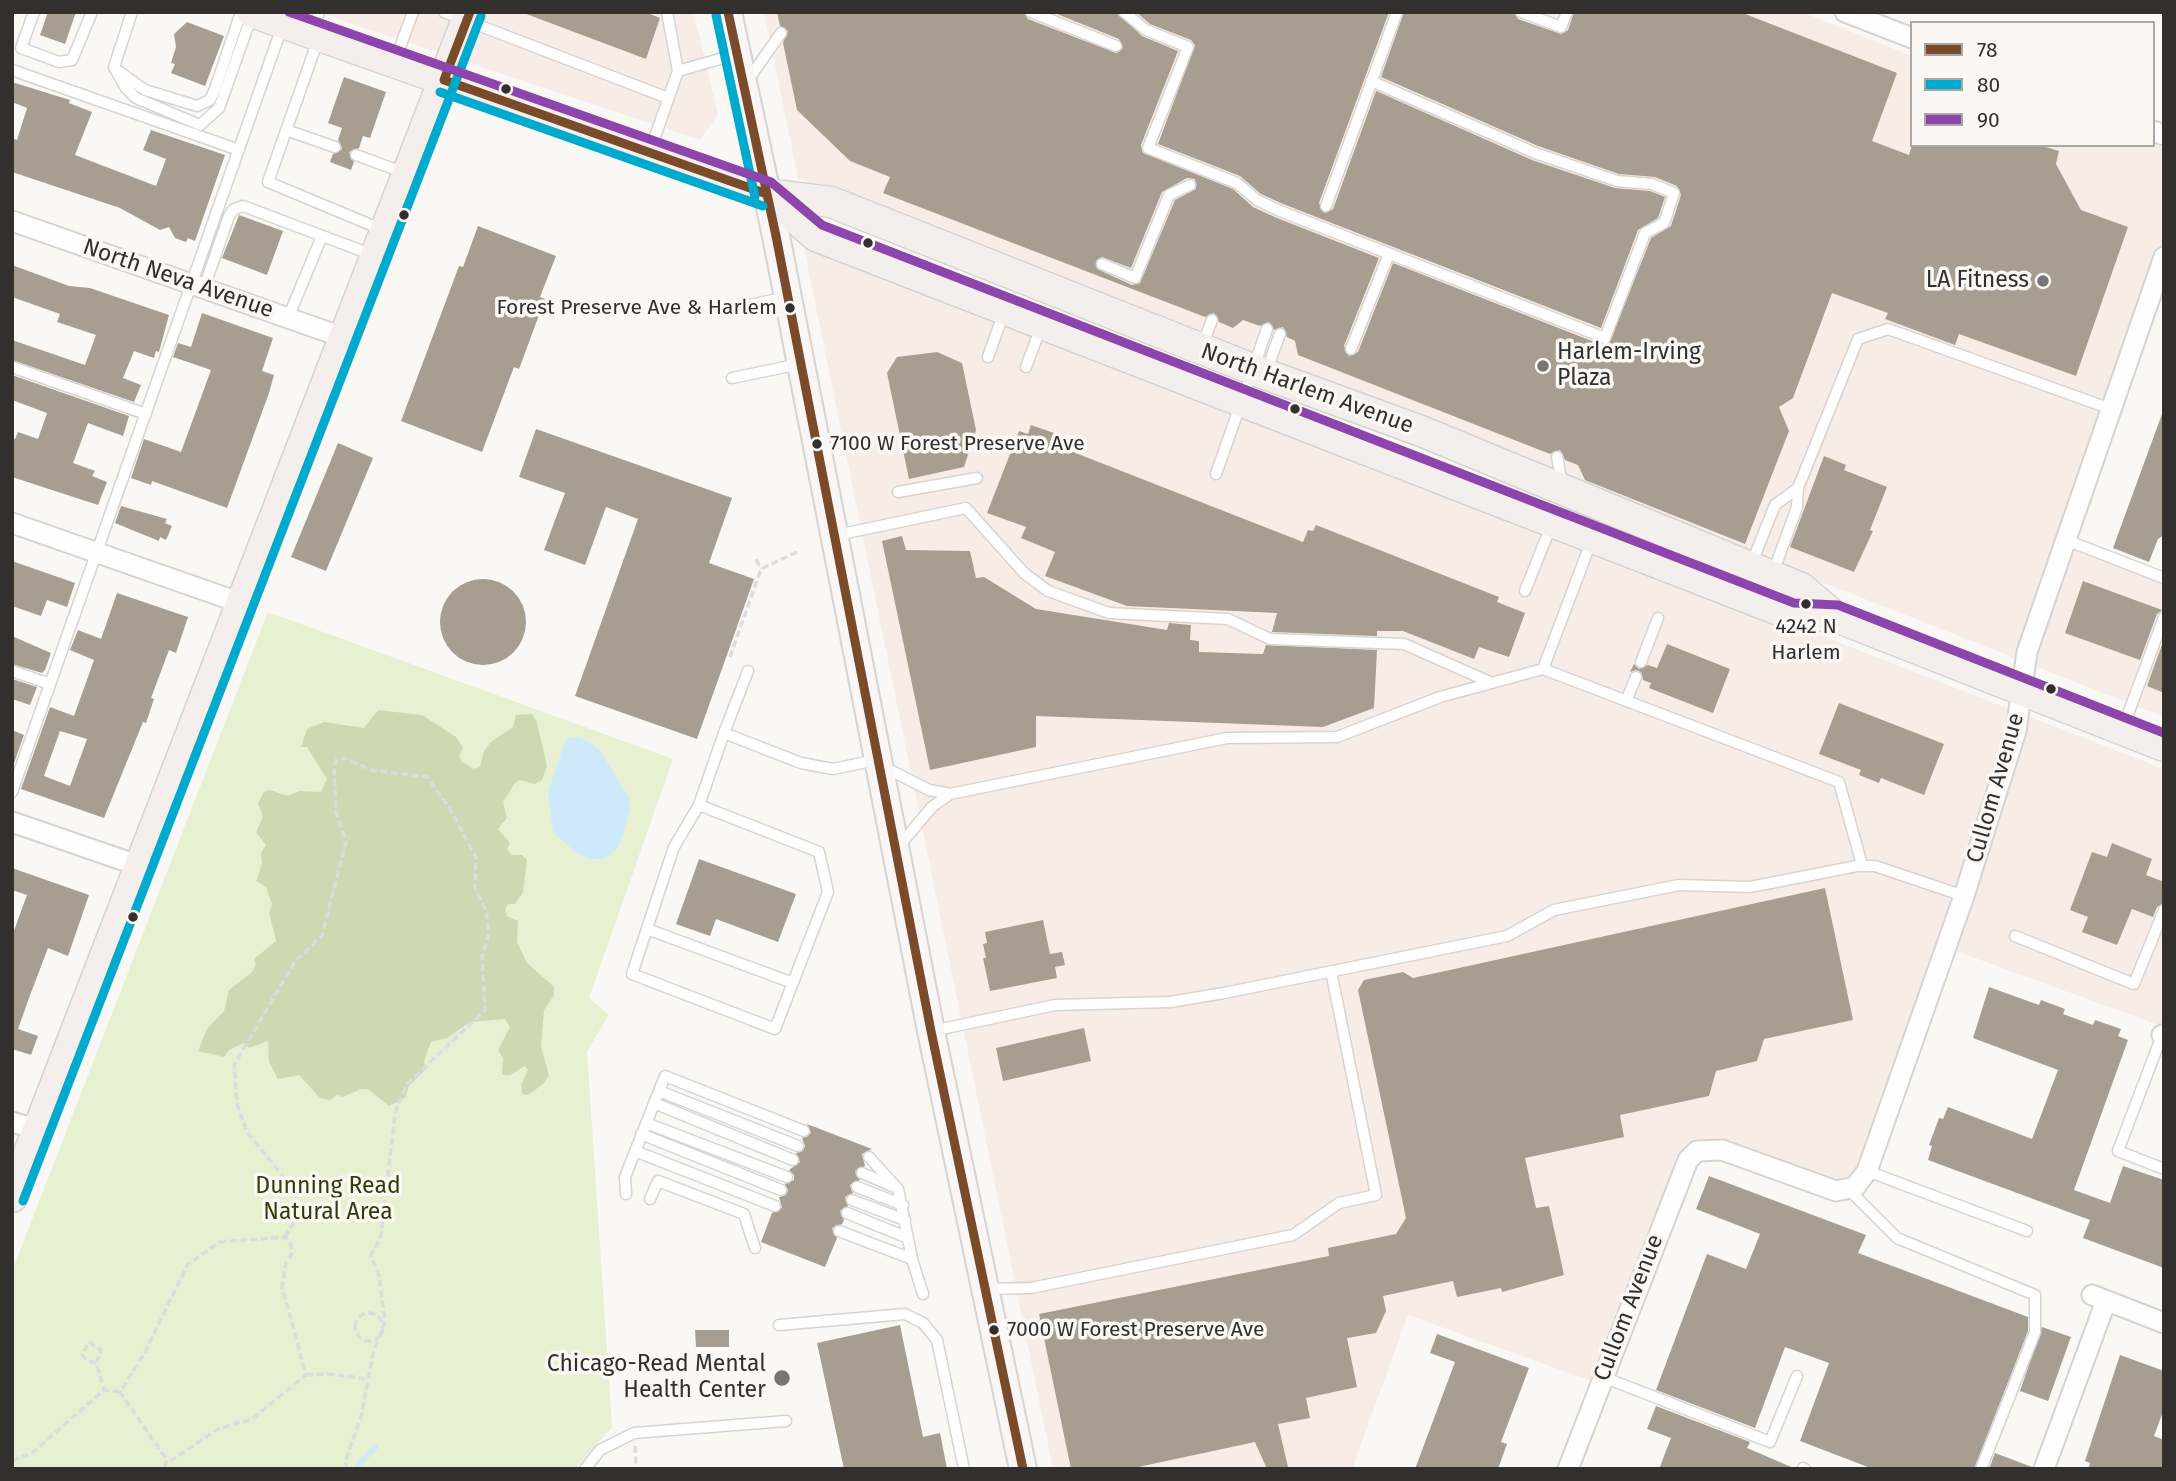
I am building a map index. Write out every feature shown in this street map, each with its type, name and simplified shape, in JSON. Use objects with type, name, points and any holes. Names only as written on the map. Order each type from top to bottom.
[{"type":"main road","name":"North Harlem Avenue","points":[[253,12],[316,27],[394,63],[767,194],[831,202],[1259,372],[1421,431],[1801,588],[1834,616],[2164,746]]},
{"type":"main road","points":[[728,12],[767,194],[931,1031],[1023,1469]]},
{"type":"main road","points":[[12,1197],[25,1126],[140,866],[444,80],[461,15]]},
{"type":"main road","name":"North Harlem Avenue","points":[[767,194],[816,236],[1792,615],[1834,616]]},
{"type":"main road","points":[[1552,523],[1564,490]]},
{"type":"street","points":[[1845,12],[1910,37]]},
{"type":"street","name":"North Neva Avenue","points":[[12,221],[345,338]]},
{"type":"street","name":"Cullom Avenue","points":[[1568,1469],[1680,1173],[1697,1151],[1722,1150],[1836,1191],[1848,1189],[1862,1180],[1867,1171],[1964,896],[2016,731],[2027,652],[2164,257]]},
{"type":"street","points":[[12,523],[241,603]]},
{"type":"street","points":[[12,822],[140,866]]},
{"type":"street","points":[[2044,1469],[2099,1298],[2164,1323]]},
{"type":"lane","points":[[34,12],[21,48],[59,62],[72,60],[92,12]]},
{"type":"lane","points":[[132,12],[114,67],[126,88],[136,98],[200,125],[219,108],[253,12]]},
{"type":"lane","points":[[114,67],[145,89],[197,106],[210,100],[241,12]]},
{"type":"lane","points":[[394,63],[413,12]]},
{"type":"lane","points":[[650,153],[678,71],[667,12]]},
{"type":"lane","points":[[1031,12],[1116,46]]},
{"type":"lane","points":[[1124,12],[1146,30],[1188,47],[1149,148],[1237,183],[1257,200],[1280,211],[1605,338],[1645,233],[1664,223],[1674,193],[1652,184],[1617,181],[1535,153],[1371,81]]},
{"type":"lane","points":[[1326,206],[1397,12]]},
{"type":"lane","points":[[1521,12],[1561,27],[1567,12]]},
{"type":"lane","points":[[461,15],[668,99]]},
{"type":"lane","points":[[198,286],[239,150],[285,18]]},
{"type":"lane","points":[[316,27],[268,183],[382,244]]},
{"type":"lane","points":[[744,86],[781,33]]},
{"type":"lane","points":[[678,71],[737,54]]},
{"type":"lane","points":[[12,70],[239,150]]},
{"type":"lane","points":[[286,130],[335,147]]},
{"type":"lane","points":[[356,155],[408,174]]},
{"type":"lane","points":[[1102,264],[1135,278],[1169,195],[1190,185]]},
{"type":"lane","points":[[12,792],[146,414],[198,286],[234,209],[243,206],[321,236],[382,244]]},
{"type":"lane","points":[[288,318],[321,236]]},
{"type":"lane","points":[[1351,349],[1388,254]]},
{"type":"lane","points":[[721,311],[787,297]]},
{"type":"lane","points":[[988,356],[1005,308]]},
{"type":"lane","points":[[1201,349],[1212,320]]},
{"type":"lane","points":[[1026,367],[1042,323]]},
{"type":"lane","points":[[1259,372],[1268,329]]},
{"type":"lane","points":[[1760,572],[1797,507],[1798,488],[1858,339],[1888,329],[2111,409]]},
{"type":"lane","points":[[1216,474],[1241,401],[1280,334]]},
{"type":"lane","points":[[732,378],[800,364]]},
{"type":"lane","points":[[12,367],[146,414]]},
{"type":"lane","points":[[1557,457],[1564,490]]},
{"type":"lane","points":[[898,492],[977,478]]},
{"type":"lane","points":[[1760,572],[1775,505],[1798,488]]},
{"type":"lane","points":[[833,536],[966,508],[1024,573],[1048,591],[1109,613],[1228,619],[1270,639],[1404,644],[1492,682]]},
{"type":"lane","points":[[1525,591],[1552,523]]},
{"type":"lane","points":[[1543,669],[1593,538]]},
{"type":"lane","points":[[2066,540],[2164,578]]},
{"type":"lane","points":[[2122,730],[2164,617]]},
{"type":"lane","points":[[1641,662],[1658,618]]},
{"type":"lane","points":[[724,733],[811,765],[833,769],[877,762],[929,790],[950,794],[1227,738],[1337,737],[1440,697],[1543,669],[1839,782],[1862,865]]},
{"type":"lane","points":[[12,671],[50,684]]},
{"type":"lane","points":[[699,805],[818,852],[828,892],[775,1029],[632,974],[674,847],[699,805],[748,671]]},
{"type":"lane","points":[[1626,701],[1636,677]]},
{"type":"lane","points":[[895,851],[932,807],[950,794]]},
{"type":"lane","points":[[931,1031],[1036,1007],[1170,1002],[1331,971],[1507,936],[1554,910],[1679,885],[1750,887],[1862,865],[1875,866],[1964,896]]},
{"type":"lane","points":[[2015,936],[2134,984],[2164,910]]},
{"type":"lane","points":[[647,929],[793,983]]},
{"type":"lane","points":[[985,1289],[1031,1288],[1293,1235],[1339,1203],[1376,1195],[1331,971]]},
{"type":"lane","points":[[2163,1035],[2118,1151],[2164,1169]]},
{"type":"lane","points":[[626,1194],[625,1177],[665,1076],[804,1131]]},
{"type":"lane","points":[[659,1091],[798,1146]]},
{"type":"lane","points":[[654,1103],[793,1160]]},
{"type":"lane","points":[[646,1123],[787,1177]]},
{"type":"lane","points":[[641,1134],[781,1191]]},
{"type":"lane","points":[[635,1151],[775,1206]]},
{"type":"lane","points":[[869,1157],[898,1189],[912,1259],[923,1294]]},
{"type":"lane","points":[[1867,1171],[2027,1231]]},
{"type":"lane","points":[[862,1173],[898,1189]]},
{"type":"lane","points":[[650,1199],[658,1181],[744,1214],[755,1248]]},
{"type":"lane","points":[[857,1187],[903,1205]]},
{"type":"lane","points":[[1848,1189],[1897,1238],[2035,1295],[2035,1332],[1981,1469]]},
{"type":"lane","points":[[852,1200],[905,1220]]},
{"type":"lane","points":[[846,1213],[908,1238]]},
{"type":"lane","points":[[839,1231],[912,1259]]},
{"type":"lane","points":[[779,1325],[905,1314],[923,1323],[937,1340],[964,1469]]},
{"type":"lane","points":[[1603,1377],[1770,1442],[1797,1376]]},
{"type":"lane","points":[[585,1469],[600,1450],[634,1433],[786,1422]]},
{"type":"path","points":[[730,657],[761,569],[799,551]]},
{"type":"path","points":[[755,559],[761,569]]},
{"type":"path","points":[[285,1237],[295,1223],[295,1197],[286,1180],[246,1131],[237,1103],[234,1065],[294,963],[322,935],[346,842],[336,812],[334,774],[336,760],[345,758],[371,770],[427,777],[448,806],[477,857],[475,889],[486,910],[489,933],[482,957],[485,1010],[406,1085],[395,1113],[381,1236],[371,1255],[379,1276],[383,1331],[373,1341],[363,1340],[354,1328],[359,1315],[374,1313],[384,1323],[383,1331],[373,1354],[361,1417],[345,1462],[347,1469]]},
{"type":"path","points":[[285,1237],[291,1244],[291,1256],[286,1262],[282,1287],[306,1375]]},
{"type":"path","points":[[120,1392],[144,1354],[188,1264],[219,1242],[285,1237]]},
{"type":"path","points":[[96,1363],[88,1362],[82,1355],[89,1342],[101,1350],[96,1363],[104,1390]]},
{"type":"path","points":[[165,1466],[218,1429],[252,1419],[306,1375],[327,1374],[368,1379]]},
{"type":"path","points":[[12,1461],[32,1453],[104,1390],[120,1392],[167,1461],[165,1466]]},
{"type":"path","points":[[634,1433],[636,1469]]},
{"type":"shaded area","points":[[317,12],[694,12],[718,115],[700,140]]},
{"type":"shaded area","name":"Harlem-Irving Plaza","points":[[764,12],[1802,12],[1910,55],[1910,147],[2155,147],[2155,145],[2164,148],[2164,267],[2068,545],[2164,581],[2164,717],[798,178]]},
{"type":"shaded area","points":[[802,239],[2164,769],[2164,1027],[1939,945],[1848,1198],[1728,1153],[1693,1158],[1602,1385],[1408,1315],[1352,1469],[1053,1469]]},
{"type":"green space","name":"Dunning Read Natural Area","points":[[268,612],[673,759],[589,998],[609,1015],[587,1051],[612,1427],[575,1469],[12,1469],[12,1271]]},
{"type":"green space","points":[[378,710],[422,715],[456,737],[463,748],[459,756],[462,762],[474,769],[480,766],[484,751],[491,742],[513,727],[516,715],[532,714],[537,723],[547,766],[542,780],[535,784],[520,780],[515,783],[503,802],[507,818],[498,829],[510,843],[507,849],[511,855],[522,855],[527,860],[523,892],[515,904],[508,904],[505,910],[507,916],[518,921],[517,942],[527,963],[554,987],[554,995],[544,1010],[541,1047],[549,1075],[543,1084],[528,1095],[522,1094],[521,1085],[528,1070],[525,1066],[510,1075],[502,1075],[503,1058],[498,1050],[510,1027],[505,1019],[470,1022],[447,1038],[431,1042],[424,1061],[426,1069],[409,1086],[405,1098],[389,1106],[368,1089],[361,1089],[343,1097],[337,1095],[330,1100],[320,1098],[299,1075],[278,1079],[269,1062],[268,1041],[249,1048],[244,1043],[229,1050],[224,1057],[198,1051],[207,1029],[224,1011],[229,990],[252,972],[256,964],[254,959],[276,941],[269,913],[272,904],[266,887],[256,881],[262,864],[261,853],[266,845],[256,832],[263,817],[258,803],[264,792],[270,790],[288,796],[299,791],[321,792],[327,779],[307,747],[301,747],[307,729],[324,722],[364,728]]},
{"type":"water","points":[[574,737],[590,742],[600,751],[629,797],[630,809],[621,840],[616,850],[604,859],[579,855],[553,832],[548,792],[564,745],[567,739]]},
{"type":"building","points":[[48,12],[76,12],[65,44],[40,35]]},
{"type":"building","points":[[521,12],[645,12],[660,18],[646,59]]},
{"type":"building","name":"Harlem-Irving Plaza","points":[[777,12],[1024,12],[1028,19],[1116,53],[1123,48],[1119,39],[1052,12],[1117,12],[1142,36],[1178,51],[1141,145],[1143,153],[1233,189],[1253,207],[1277,218],[1379,258],[1344,346],[1349,356],[1358,352],[1393,263],[1602,345],[1609,344],[1651,238],[1671,226],[1681,195],[1677,186],[1655,177],[1619,174],[1538,146],[1381,77],[1404,12],[1514,12],[1518,19],[1561,34],[1568,30],[1574,12],[1740,12],[1897,73],[1872,141],[1909,155],[1911,147],[2046,147],[2059,151],[2056,164],[2081,210],[2128,227],[2076,376],[1959,334],[1955,345],[1885,319],[1888,313],[1832,293],[1793,398],[1779,407],[1789,431],[1745,544],[1585,480],[1578,465],[1565,460],[1560,450],[1550,454],[1298,355],[1295,341],[1287,337],[1283,327],[1274,330],[1269,322],[1260,326],[1243,320],[1233,328],[1219,322],[1214,313],[1205,317],[883,193],[890,177],[850,161],[797,110],[783,43],[788,31],[780,26]],"holes":[[[1187,178],[1195,179],[1196,189],[1175,200],[1140,283],[1132,285],[1097,269],[1096,261],[1102,257],[1131,268],[1162,192]]]},
{"type":"building","points":[[1136,12],[1389,12],[1319,203],[1324,213],[1333,209],[1376,91],[1532,160],[1615,188],[1650,191],[1665,197],[1658,218],[1638,230],[1601,328],[1283,204],[1261,194],[1240,176],[1158,144],[1195,45],[1191,40],[1150,24]]},
{"type":"building","points":[[187,22],[224,36],[205,86],[171,73],[175,64],[171,63],[176,47],[174,34]]},
{"type":"building","points":[[344,77],[386,92],[370,138],[363,136],[359,148],[349,152],[354,162],[351,170],[330,162],[333,154],[342,149],[338,140],[342,128],[328,123]]},
{"type":"building","points":[[12,82],[70,100],[69,103],[92,112],[75,155],[156,186],[166,159],[143,150],[151,130],[225,155],[195,241],[188,238],[186,242],[175,238],[169,227],[160,230],[120,208],[12,172],[12,138],[17,140],[27,108],[12,102]]},
{"type":"building","points":[[239,215],[283,231],[267,275],[222,258]]},
{"type":"building","points":[[478,226],[556,256],[540,297],[545,299],[519,369],[514,367],[482,452],[401,421],[459,266],[463,267]]},
{"type":"building","points":[[12,265],[69,286],[90,288],[169,315],[159,352],[156,351],[154,358],[134,351],[123,378],[141,385],[134,402],[12,360],[12,340],[85,365],[96,335],[57,322],[60,314],[12,297]]},
{"type":"building","points":[[202,313],[273,338],[262,371],[274,375],[227,508],[152,481],[151,485],[131,478],[144,439],[181,452],[211,370],[173,357],[178,343],[191,347]]},
{"type":"building","points":[[937,352],[962,363],[976,430],[964,467],[909,479],[887,373],[897,357]]},
{"type":"building","points":[[12,375],[129,416],[123,436],[88,423],[73,463],[95,471],[92,476],[107,482],[98,505],[12,477],[12,438],[15,439],[18,432],[38,439],[47,413],[12,400]]},
{"type":"building","points":[[2162,414],[2164,535],[2158,539],[2149,562],[2113,548]]},
{"type":"building","points":[[1031,425],[1054,433],[1050,443],[1303,542],[1308,530],[1313,531],[1316,525],[1499,597],[1497,602],[1525,613],[1509,657],[1479,647],[1474,659],[1403,631],[1377,631],[1377,636],[1272,632],[1277,613],[1127,606],[1045,576],[1055,552],[1021,538],[1026,527],[987,513],[1019,431],[1028,434]]},
{"type":"building","points":[[536,429],[732,498],[709,563],[754,579],[697,739],[575,696],[638,519],[606,507],[585,565],[544,550],[565,493],[519,477]]},
{"type":"building","points":[[338,443],[373,458],[326,571],[291,557]]},
{"type":"building","points":[[1824,456],[1846,465],[1844,470],[1887,487],[1870,530],[1873,531],[1854,572],[1790,547]]},
{"type":"building","points":[[121,506],[167,519],[165,523],[172,526],[166,540],[160,537],[159,541],[115,523]]},
{"type":"building","points":[[902,536],[906,550],[970,551],[976,578],[984,577],[1036,609],[1167,630],[1169,623],[1191,625],[1190,640],[1199,641],[1199,652],[1263,654],[1266,645],[1377,650],[1374,708],[1323,727],[1036,716],[1036,747],[930,770],[882,541]]},
{"type":"building","points":[[12,561],[75,583],[67,607],[47,600],[41,616],[12,606]]},
{"type":"building","points":[[475,579],[491,579],[514,591],[523,605],[526,622],[523,639],[514,653],[491,665],[475,665],[459,658],[447,646],[440,630],[440,614],[447,598],[459,586]]},
{"type":"building","points":[[2083,581],[2162,610],[2157,614],[2140,660],[2065,633]]},
{"type":"building","points":[[117,593],[188,617],[176,653],[169,650],[151,698],[154,699],[146,723],[143,722],[104,818],[21,789],[50,707],[74,716],[94,660],[70,650],[78,630],[101,639]],"holes":[[[60,731],[87,739],[70,786],[44,776]]]},
{"type":"building","points":[[12,636],[51,653],[42,673],[12,664]]},
{"type":"building","points":[[2164,639],[2164,693],[2147,686]]},
{"type":"building","points":[[1667,644],[1730,669],[1713,713],[1649,688],[1651,683],[1643,680],[1641,672],[1630,672],[1634,664],[1639,669],[1648,665],[1657,668]]},
{"type":"building","points":[[12,679],[37,687],[30,705],[12,699]]},
{"type":"building","points":[[1839,703],[1944,744],[1924,795],[1881,778],[1879,783],[1859,775],[1861,770],[1819,754]]},
{"type":"building","points":[[12,730],[24,735],[12,769]]},
{"type":"building","points":[[2112,843],[2152,859],[2146,875],[2164,882],[2164,903],[2157,907],[2153,917],[2132,909],[2117,945],[2082,932],[2088,917],[2070,910],[2092,852],[2107,857]]},
{"type":"building","points":[[699,859],[796,894],[778,942],[716,919],[710,936],[676,924]]},
{"type":"building","points":[[12,868],[89,895],[68,956],[48,948],[29,998],[18,1029],[38,1036],[31,1055],[12,1049],[12,936],[27,895],[12,890]]},
{"type":"building","points":[[1825,888],[1853,1020],[1764,1039],[1757,1061],[1716,1071],[1709,1096],[1620,1115],[1624,1137],[1525,1158],[1536,1208],[1549,1206],[1564,1275],[1502,1292],[1501,1288],[1457,1297],[1453,1281],[1383,1296],[1386,1311],[1376,1333],[1347,1338],[1357,1387],[1306,1398],[1310,1418],[1278,1424],[1288,1467],[1267,1469],[1255,1442],[1129,1469],[1071,1469],[1039,1314],[1329,1256],[1328,1248],[1396,1234],[1406,1218],[1358,990],[1364,980],[1403,972],[1413,978]]},
{"type":"building","points":[[1043,920],[1050,954],[1062,952],[1065,965],[1055,967],[1057,978],[990,991],[983,958],[986,958],[983,944],[987,943],[985,932]]},
{"type":"building","points":[[1989,987],[2039,1005],[2041,1000],[2065,1009],[2063,1014],[2093,1025],[2095,1020],[2121,1029],[2118,1036],[2128,1040],[2074,1190],[2110,1203],[2123,1166],[2164,1180],[2164,1268],[2083,1238],[2090,1220],[1928,1160],[1932,1146],[1929,1145],[1939,1118],[1943,1119],[1948,1107],[2032,1139],[2058,1070],[1973,1038]]},
{"type":"building","points":[[1084,1028],[1091,1061],[1003,1081],[996,1048]]},
{"type":"building","points":[[807,1124],[872,1149],[862,1154],[865,1166],[855,1171],[860,1180],[850,1185],[853,1193],[845,1197],[848,1206],[840,1211],[844,1220],[842,1224],[832,1228],[837,1238],[825,1267],[761,1242],[772,1213],[782,1208],[779,1197],[786,1195],[788,1190],[785,1184],[794,1180],[794,1175],[789,1170],[800,1162],[796,1153],[803,1151],[805,1146],[802,1138],[811,1133]]},
{"type":"building","points":[[1709,1176],[1866,1235],[1858,1253],[2028,1317],[2028,1331],[1974,1469],[1873,1469],[1800,1441],[1829,1363],[1785,1347],[1755,1428],[1656,1390],[1707,1254],[1746,1269],[1760,1234],[1696,1209]]},
{"type":"building","points":[[900,1325],[923,1437],[940,1433],[947,1469],[844,1469],[817,1343]]},
{"type":"building","points":[[2042,1327],[2071,1337],[2048,1401],[2020,1391]]},
{"type":"building","points":[[695,1330],[729,1330],[729,1347],[696,1347]]},
{"type":"building","points":[[1437,1334],[1529,1368],[1501,1442],[1507,1444],[1498,1469],[1415,1469],[1455,1362],[1430,1353]]},
{"type":"building","points":[[2120,1355],[2164,1371],[2164,1409],[2154,1436],[2164,1440],[2164,1469],[2088,1469],[2090,1463],[2085,1461]]},
{"type":"building","points":[[1656,1406],[1750,1442],[1747,1448],[1796,1469],[1659,1469],[1671,1438],[1647,1429]]},
{"type":"building","points":[[1995,1453],[2032,1467],[2032,1469],[1989,1469]]},
{"type":"waterway","points":[[354,1469],[376,1447]]},
{"type":"transit line","name":"90","points":[[289,12],[771,182],[822,225],[1794,603],[1838,605],[2164,733]]},
{"type":"transit line","name":"78","points":[[444,80],[470,12]]},
{"type":"transit line","name":"78","points":[[728,12],[776,236],[931,1031],[1023,1469]]},
{"type":"transit line","name":"80","points":[[716,15],[755,197]]},
{"type":"transit line","name":"80","points":[[23,1201],[481,16]]},
{"type":"transit line","name":"78","points":[[444,80],[767,194]]},
{"type":"transit line","name":"80","points":[[440,92],[763,206]]},
{"type":"place","name":"LA Fitness","points":[[2043,281]]},
{"type":"place","name":"Forest Preserve Ave & Harlem","points":[[790,308]]},
{"type":"place","name":"Harlem-Irving Plaza","points":[[1543,366]]},
{"type":"place","name":"7100 W Forest Preserve Ave","points":[[817,444]]},
{"type":"place","name":"4242 N Harlem","points":[[1806,604]]},
{"type":"place","name":"7000 W Forest Preserve Ave","points":[[994,1330]]},
{"type":"place","name":"Chicago-Read Mental Health Center","points":[[782,1378]]}]
